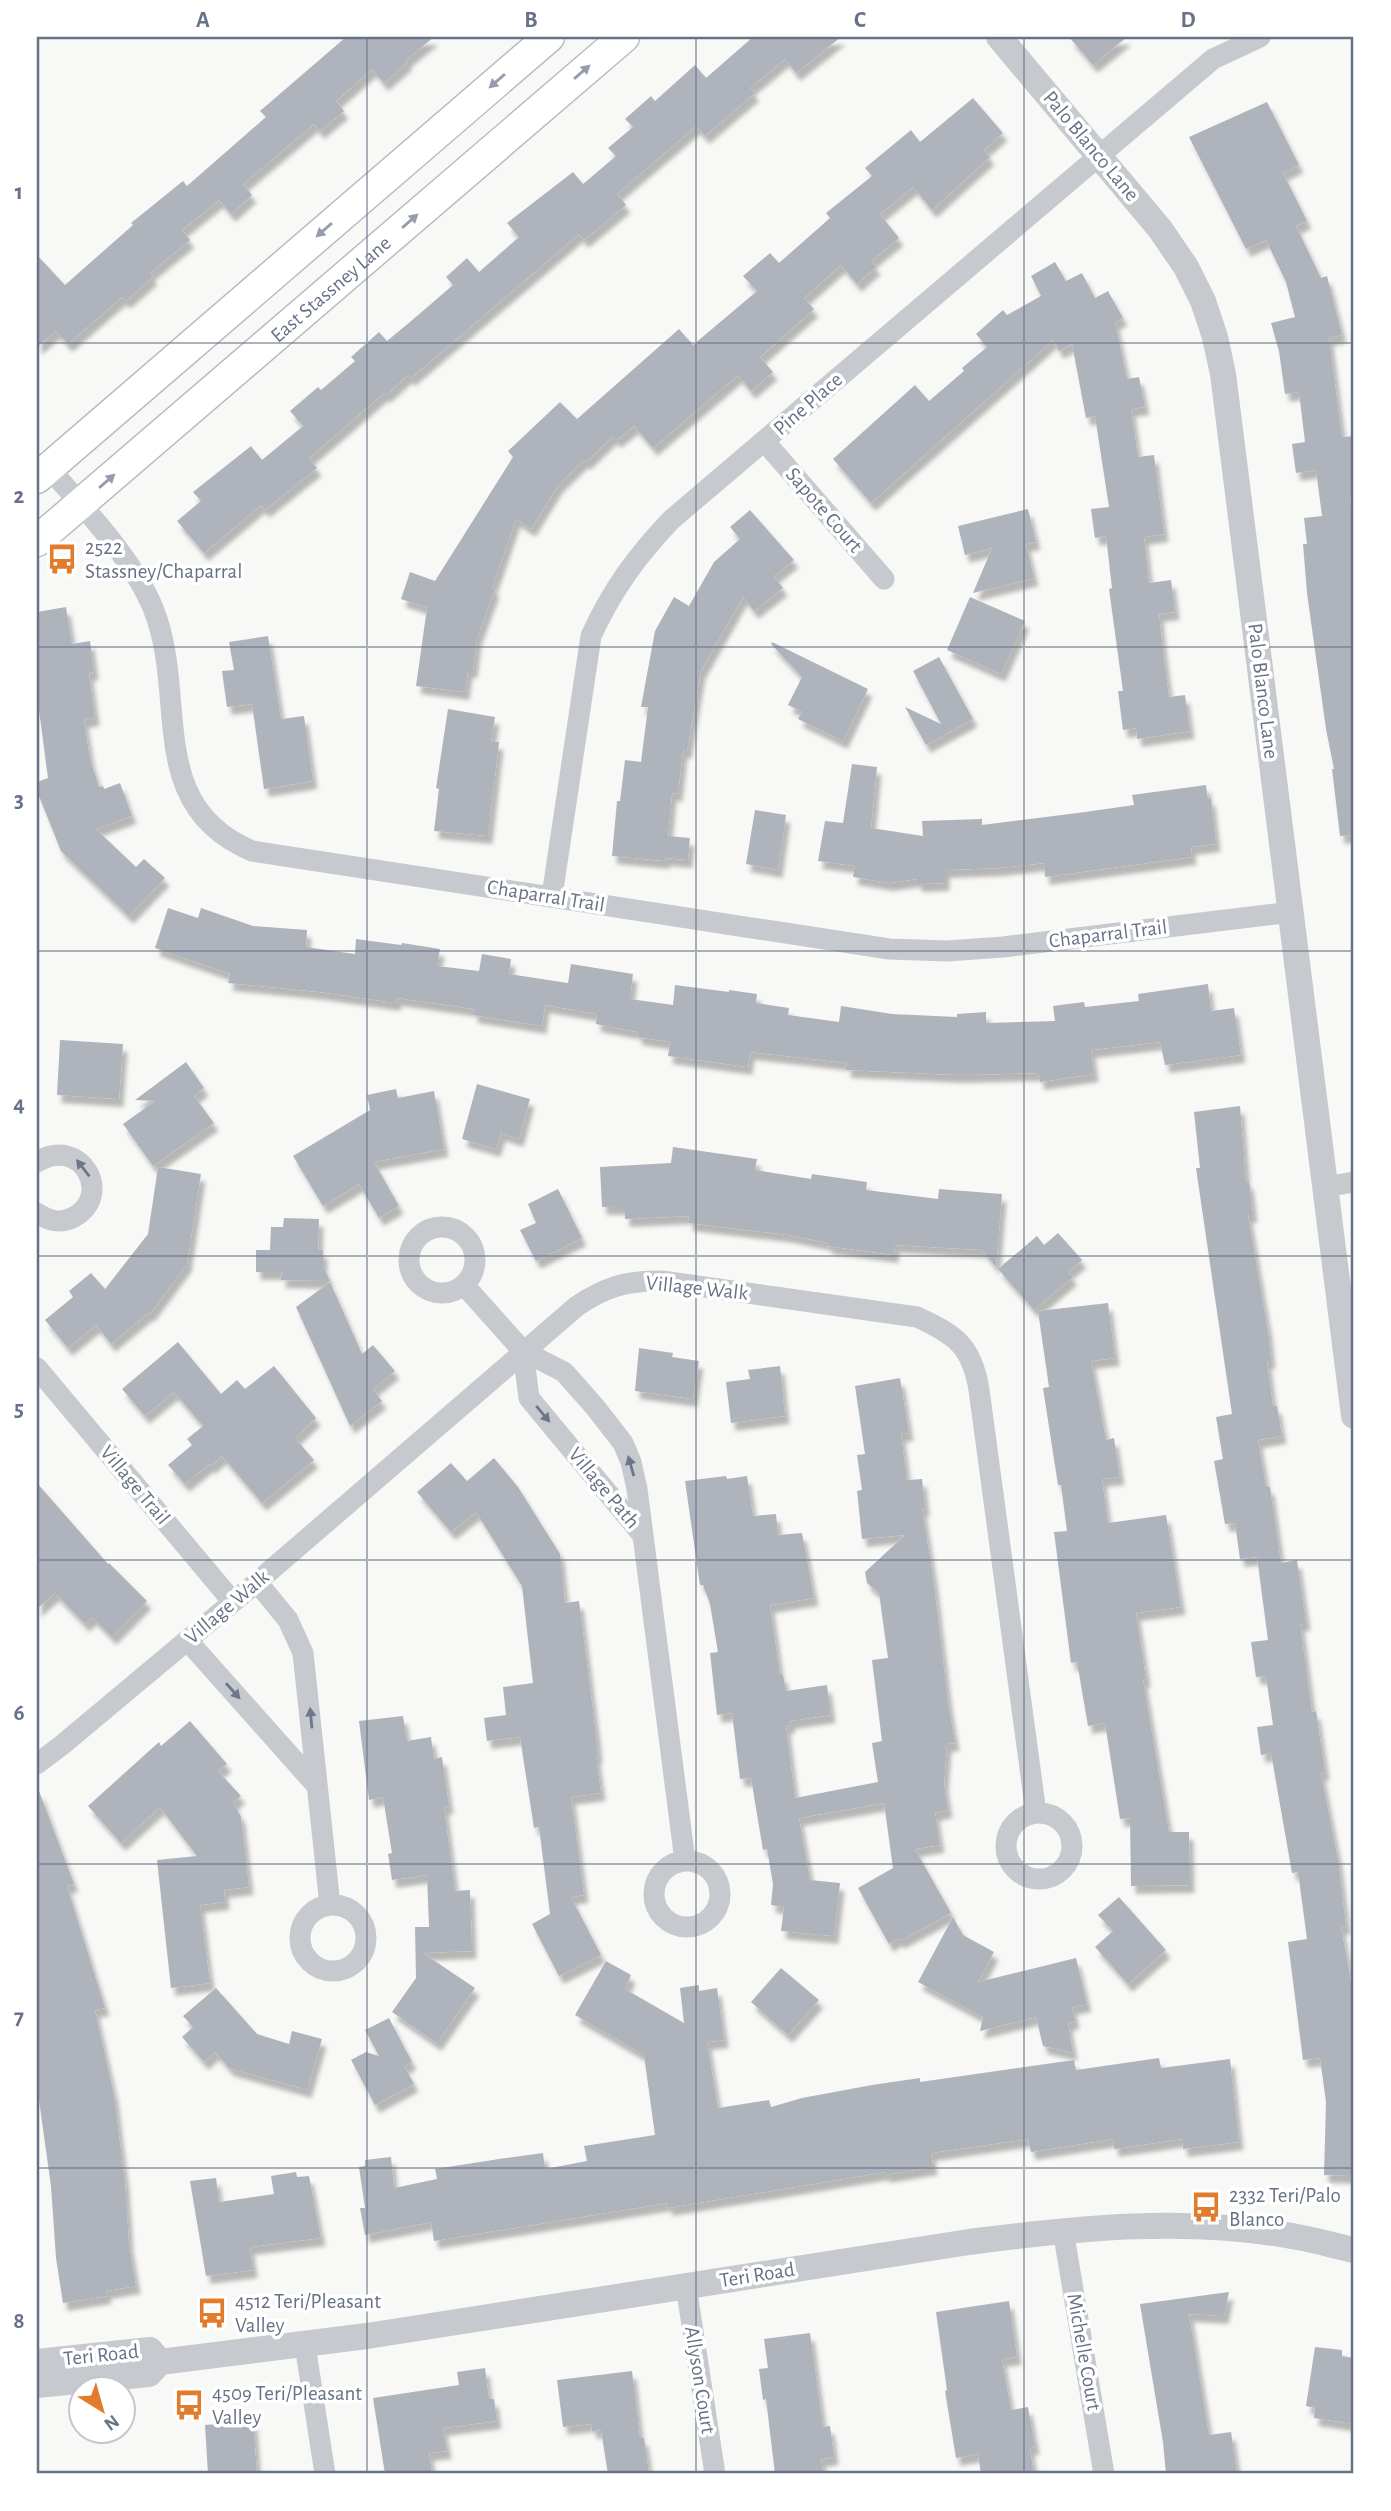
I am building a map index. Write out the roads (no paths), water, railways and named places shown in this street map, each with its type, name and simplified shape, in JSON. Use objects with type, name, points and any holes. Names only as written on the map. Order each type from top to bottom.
[{"type":"main road","points":[[43,473],[549,37]]},
{"type":"main road","name":"East Stassney Lane","points":[[37,541],[624,37]]},
{"type":"street","name":"Palo Blanco Lane","points":[[999,37],[1160,229],[1186,267],[1203,301],[1215,337],[1223,374],[1354,1416]]},
{"type":"street","name":"Pine Place","points":[[552,896],[591,636],[606,604],[630,567],[671,520],[1213,59],[1260,37]]},
{"type":"street","name":"Sapote Court","points":[[765,442],[884,579]]},
{"type":"street","name":"Chaparral Trail","points":[[43,473],[80,504],[132,568],[154,610],[165,653],[179,768],[183,783],[198,812],[221,835],[236,844],[267,855],[889,948],[947,951],[1003,947],[1292,912]]},
{"type":"street","points":[[37,1163],[56,1154],[76,1159],[90,1176],[92,1186],[86,1207],[68,1220],[47,1219],[37,1213]]},
{"type":"street","points":[[1325,1187],[1354,1182]]},
{"type":"street","name":"Village Walk","points":[[37,1764],[257,1582],[576,1306],[597,1292],[615,1285],[639,1281],[676,1283],[917,1317],[944,1329],[965,1348],[974,1365],[979,1390],[1036,1813]]},
{"type":"street","points":[[464,1285],[523,1352]]},
{"type":"street","name":"Village Path","points":[[523,1352],[529,1398],[641,1534]]},
{"type":"street","name":"Village Path","points":[[523,1352],[564,1371],[623,1443],[631,1462],[637,1489],[641,1534]]},
{"type":"street","name":"Village Trail","points":[[37,1368],[233,1602]]},
{"type":"street","points":[[641,1534],[685,1861]]},
{"type":"street","points":[[257,1582],[288,1620],[303,1653],[330,1905]]},
{"type":"street","points":[[187,1640],[317,1786]]},
{"type":"street","name":"Teri Road","points":[[37,2385],[149,2374],[160,2362],[304,2345],[969,2242],[1063,2230],[1202,2227],[1296,2237],[1354,2250]]},
{"type":"street","name":"Michelle Court","points":[[1063,2230],[1104,2474]]},
{"type":"street","name":"Allyson Court","points":[[686,2286],[715,2474]]},
{"type":"street","points":[[304,2345],[325,2474]]},
{"type":"street","name":"Teri Road","points":[[37,2362],[150,2350],[160,2362]]},
{"type":"place","name":"2522 Stassney/Chaparral","points":[[62,559]]},
{"type":"place","name":"2332 Teri/Palo Blanco","points":[[1206,2207]]},
{"type":"place","name":"4512 Teri/Pleasant Valley","points":[[212,2313]]},
{"type":"place","name":"4509 Teri/Pleasant Valley","points":[[189,2405]]}]
